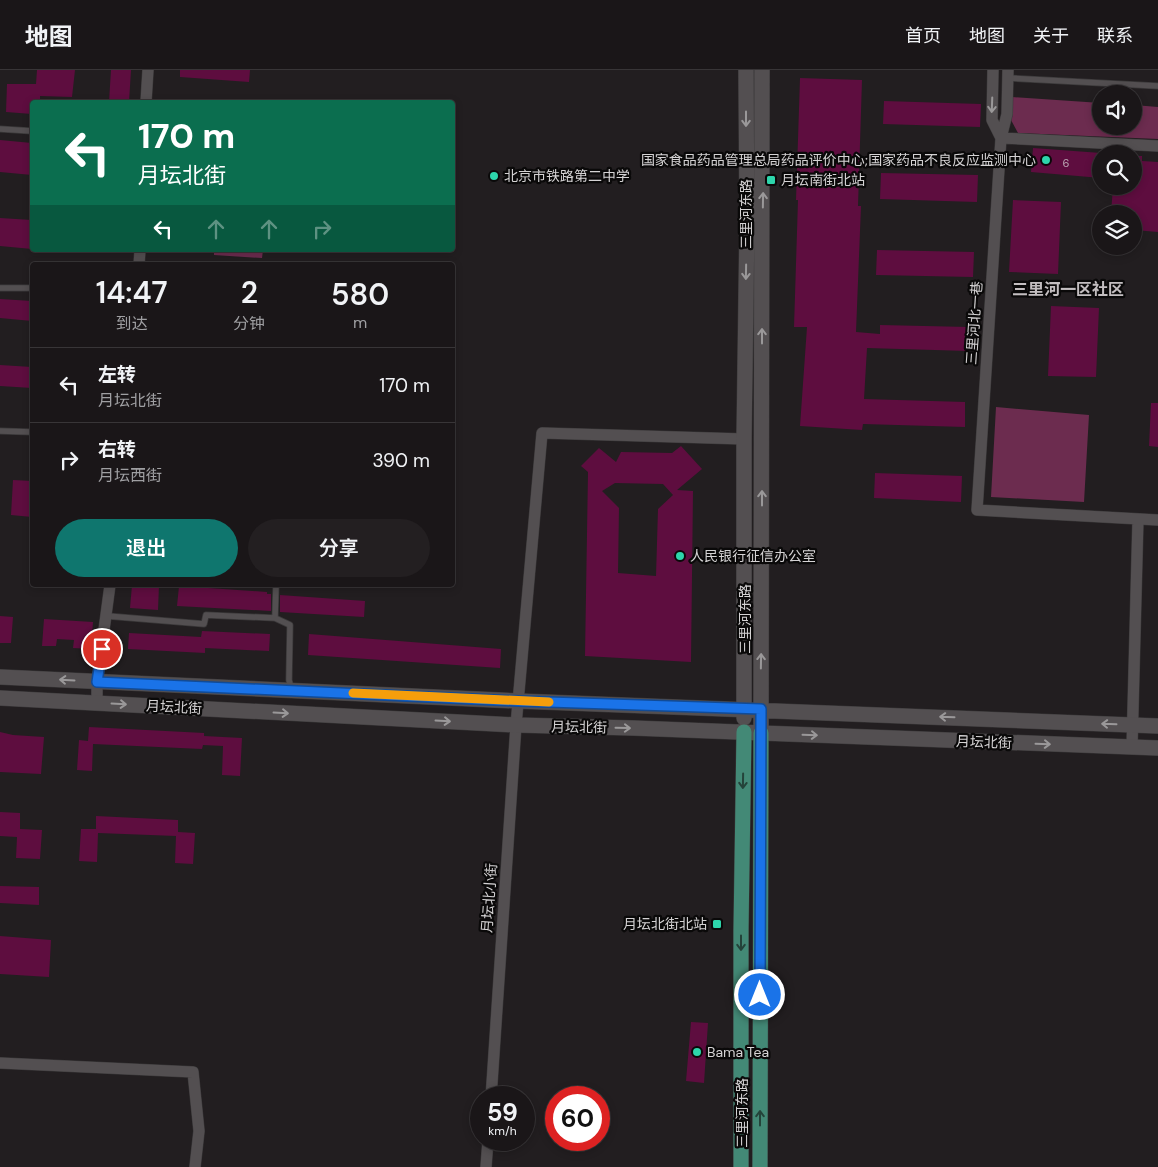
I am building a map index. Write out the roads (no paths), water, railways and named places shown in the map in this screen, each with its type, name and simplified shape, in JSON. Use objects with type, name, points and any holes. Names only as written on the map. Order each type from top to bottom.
[{"type":"main road","name":"三里河东路","points":[[741,1167],[741,930],[745,709],[746,70]]},
{"type":"main road","name":"三里河东路","points":[[760,1167],[762,70]]},
{"type":"main road","name":"月坛北街","points":[[0,676],[518,701],[1158,726]]},
{"type":"main road","name":"月坛北街","points":[[0,698],[516,725],[1158,748]]},
{"type":"street","points":[[146,100],[148,70]]},
{"type":"street","name":"三里河北一巷","points":[[994,70],[992,120],[1001,138]]},
{"type":"street","name":"三里河北一巷","points":[[1008,74],[1006,114],[1001,138],[977,510],[1138,519]]},
{"type":"street","points":[[1001,138],[1158,146]]},
{"type":"street","name":"月坛北小街","points":[[492,1086],[516,725],[542,433],[744,440]]},
{"type":"street","points":[[1132,747],[1138,519],[1158,520]]},
{"type":"street","points":[[97,702],[97,682],[110,587]]},
{"type":"street","points":[[0,1063],[193,1072],[199,1131],[195,1167]]},
{"type":"street","points":[[486,1167],[487,1151]]},
{"type":"lane","points":[[1008,74],[1158,86]]},
{"type":"lane","points":[[0,129],[30,131]]},
{"type":"lane","points":[[0,288],[30,288]]},
{"type":"lane","points":[[0,431],[30,432]]},
{"type":"lane","points":[[276,587],[276,618]]},
{"type":"lane","points":[[107,616],[204,624],[206,615],[276,618],[290,625],[289,680],[291,690]]},
{"type":"place","name":"国家食品药品管理总局药品评价中心;国家药品不良反应监测中心","points":[[1046,160]]},
{"type":"place","name":"北京市铁路第二中学","points":[[494,176]]},
{"type":"place","name":"月坛南街北站","points":[[771,180]]},
{"type":"place","name":"人民银行征信办公室","points":[[680,556]]},
{"type":"place","name":"月坛北街北站","points":[[717,924]]},
{"type":"place","name":"Bama Tea","points":[[697,1052]]},
{"type":"district","name":"三里河一区社区","points":[[1068,289]]}]
